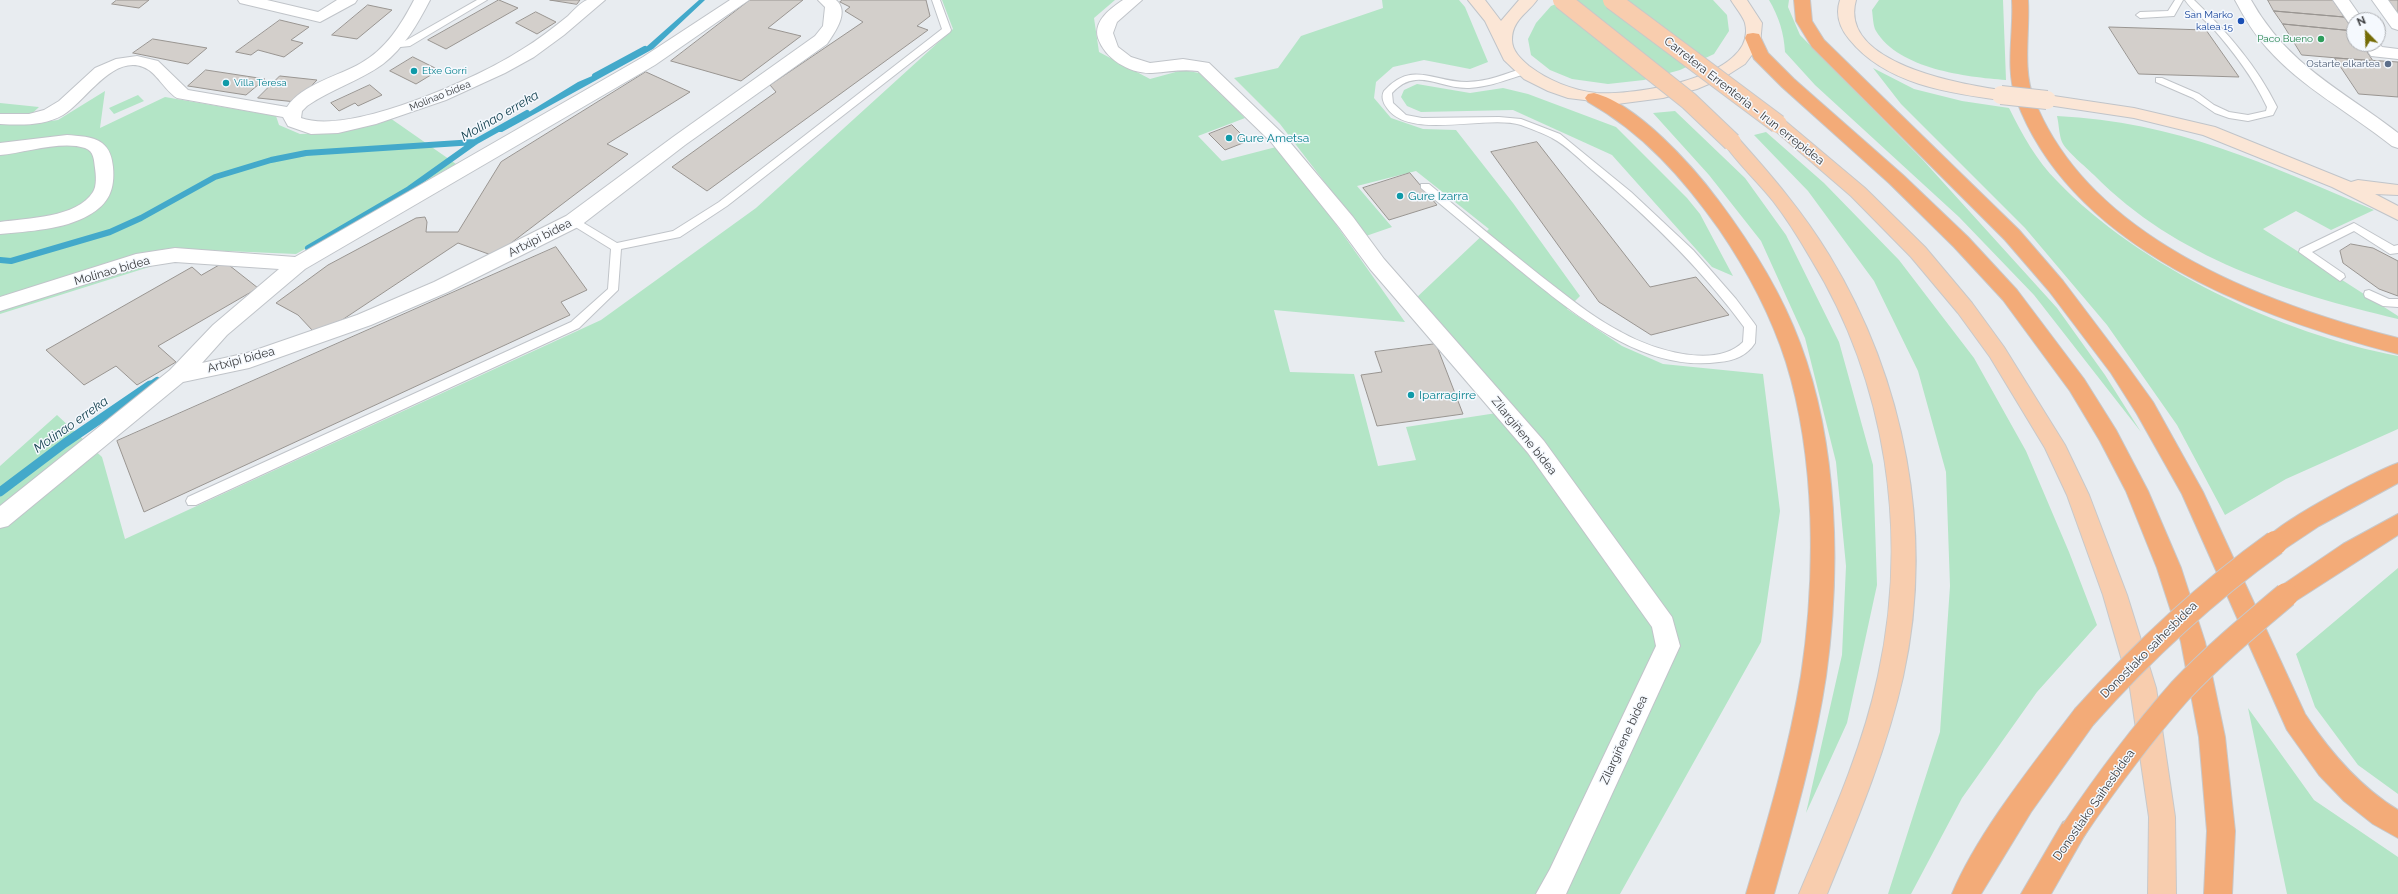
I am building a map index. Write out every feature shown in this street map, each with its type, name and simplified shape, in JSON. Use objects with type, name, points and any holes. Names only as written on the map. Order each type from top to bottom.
[{"type":"highway","points":[[1802,0],[1804,21],[1818,43],[2012,235],[2056,286],[2118,368],[2145,408],[2192,492],[2296,722],[2308,742],[2344,783],[2366,803],[2398,825]]},
{"type":"highway","points":[[2020,0],[2021,82],[2024,98],[2041,136],[2057,160],[2099,206],[2162,251],[2239,293],[2298,318],[2335,330],[2398,346]]},
{"type":"highway","points":[[1753,38],[1760,55],[1788,83],[1896,179],[1961,242],[2010,295],[2077,385],[2112,443],[2137,491],[2169,568],[2193,642],[2213,745],[2221,832],[2218,894]]},
{"type":"highway","points":[[1594,98],[1615,108],[1656,141],[1699,188],[1738,241],[1779,318],[1803,384],[1819,470],[1821,558],[1814,671],[1793,776],[1760,894]]},
{"type":"highway","name":"Donostiako saihesbidea","points":[[1966,894],[1985,860],[2026,796],[2084,717],[2162,634],[2203,597],[2275,543],[2311,519],[2398,472]]},
{"type":"highway","name":"Donostiako Saihesbidea","points":[[2035,894],[2073,831],[2113,772],[2156,719],[2200,672],[2245,629],[2286,595],[2351,551],[2398,523]]},
{"type":"main road","points":[[1562,0],[1689,101],[1732,142],[1793,214],[1815,247],[1850,312],[1869,356],[1883,396],[1893,439],[1900,482],[1904,527],[1904,574],[1900,623],[1892,673],[1879,724],[1861,777],[1813,894]]},
{"type":"main road","name":"Carretera Errenteria – Irun errepidea","points":[[1612,0],[1778,124],[1858,192],[1918,252],[1965,308],[1997,352],[2028,400],[2057,452],[2078,495],[2115,595],[2143,688],[2162,818],[2162,894]]},
{"type":"street","points":[[246,0],[320,17],[349,0]]},
{"type":"street","points":[[0,119],[30,120],[48,115],[65,105],[91,78],[101,71],[118,64],[137,61],[146,62],[156,68],[173,87],[183,94],[292,113],[305,99],[352,76],[376,61],[414,16],[422,0]]},
{"type":"street","name":"Molinao bidea","points":[[292,113],[294,122],[297,125],[305,128],[330,128],[365,121],[431,100],[462,88],[516,60],[553,36],[597,0]]},
{"type":"street","name":"Artxipi bidea","points":[[0,519],[177,376],[220,330],[298,264],[649,61],[741,0]]},
{"type":"street","name":"Artxipi bidea","points":[[177,376],[249,360],[364,320],[441,287],[573,221],[679,141],[821,40],[831,26],[833,6],[826,0]]},
{"type":"street","name":"Zilargiñene bidea","points":[[1134,0],[1119,10],[1109,20],[1105,33],[1110,49],[1125,61],[1150,68],[1183,64],[1203,67],[1277,138],[1346,222],[1377,264],[1536,447],[1663,624],[1668,646],[1560,879],[1550,894]]},
{"type":"street","points":[[1476,0],[1494,22],[1505,49],[1524,71],[1544,83],[1561,90],[1594,98],[1640,98],[1688,88],[1729,69],[1748,49],[1753,38],[1752,18],[1739,0]]},
{"type":"street","points":[[1505,49],[1504,30],[1515,13],[1529,0]]},
{"type":"street","points":[[1848,0],[1845,8],[1848,25],[1867,50],[1880,59],[1924,79],[1972,91],[2134,113],[2209,131],[2339,183],[2395,212]]},
{"type":"street","points":[[2243,0],[2258,25],[2282,56],[2308,78],[2398,142]]},
{"type":"street","points":[[2341,0],[2349,12]]},
{"type":"street","points":[[2380,0],[2398,25]]},
{"type":"street","points":[[2377,52],[2398,54]]},
{"type":"street","points":[[2341,100],[2398,124]]},
{"type":"street","points":[[0,149],[70,142],[89,144],[98,148],[103,154],[105,184],[101,195],[87,208],[68,218],[0,228]]},
{"type":"street","points":[[2339,183],[2397,190]]},
{"type":"street","points":[[2395,212],[2385,200],[2389,192],[2397,190]]},
{"type":"street","name":"Molinao bidea","points":[[0,304],[136,261],[175,255],[298,264]]},
{"type":"lane","points":[[391,45],[407,44],[483,0]]},
{"type":"lane","points":[[573,221],[616,247],[676,234],[723,204],[947,30],[936,0]]},
{"type":"lane","points":[[2140,15],[2171,14],[2180,0]]},
{"type":"lane","points":[[2159,80],[2197,97],[2212,107],[2230,115],[2248,119],[2257,118],[2270,113],[2272,107],[2267,95],[2215,24],[2189,0]]},
{"type":"lane","points":[[1425,186],[1536,278],[1593,321],[1625,340],[1651,351],[1695,359],[1715,358],[1737,353],[1749,343],[1750,326],[1732,302],[1689,253],[1627,194],[1557,136],[1521,122],[1422,121],[1403,117],[1393,110],[1388,103],[1387,93],[1393,84],[1407,78],[1423,75],[1466,85],[1488,83],[1524,71]]},
{"type":"lane","points":[[2340,277],[2304,252],[2354,227],[2394,251],[2398,249]]},
{"type":"lane","points":[[192,501],[575,325],[613,290],[616,247]]},
{"type":"lane","points":[[2369,294],[2387,303],[2398,303]]},
{"type":"green space","points":[[942,0],[1115,0],[1094,18],[1099,52],[1150,79],[1183,70],[1199,73],[1245,118],[1198,136],[1222,161],[1276,147],[1318,199],[1405,322],[1274,310],[1290,372],[1354,374],[1378,466],[1416,460],[1406,427],[1516,410],[1415,299],[1489,229],[1416,171],[1357,186],[1392,227],[1366,236],[1280,124],[1234,78],[1278,68],[1301,36],[1383,8],[1382,0],[1459,0],[1465,7],[1488,62],[1470,69],[1424,60],[1393,67],[1376,82],[1374,98],[1391,118],[1423,129],[1456,130],[1513,203],[1580,296],[1567,309],[1622,346],[1663,364],[1763,374],[1780,511],[1761,642],[1620,894],[0,894],[0,466],[57,415],[102,457],[125,539],[601,320],[756,208],[953,29]]},
{"type":"green space","points":[[1566,0],[1713,0],[1727,15],[1729,31],[1714,54],[1680,70],[1644,80],[1608,84],[1572,79],[1550,70],[1531,55],[1528,39],[1536,23],[1551,6]]},
{"type":"green space","points":[[1769,0],[1789,0],[1788,7],[1800,35],[1922,159],[2057,308],[2105,375],[2141,432],[2034,295],[1959,217],[1815,85],[1785,52],[1780,25]]},
{"type":"green space","points":[[1879,0],[2003,0],[2006,80],[1972,76],[1935,69],[1900,54],[1887,44],[1875,29],[1872,10]]},
{"type":"green space","points":[[1873,68],[1914,89],[1962,101],[2009,108],[2036,156],[2057,181],[2090,212],[2129,242],[2170,268],[2261,314],[2353,346],[2398,356],[2398,429],[2286,479],[2225,515],[2177,425],[2107,325],[2025,228],[1901,104]]},
{"type":"green space","points":[[1417,84],[1470,93],[1503,88],[1528,94],[1616,127],[1687,198],[1700,214],[1733,276],[1712,267],[1612,155],[1513,110],[1421,112],[1407,106],[1401,97],[1404,90]]},
{"type":"green space","points":[[105,91],[100,128],[165,97],[276,116],[279,125],[300,134],[334,133],[390,118],[456,164],[296,254],[203,250],[0,314],[0,103],[39,107],[20,125],[58,120]]},
{"type":"green space","points":[[138,95],[144,101],[114,114],[109,108]]},
{"type":"green space","points":[[1675,111],[1745,178],[1786,235],[1839,342],[1873,465],[1877,585],[1847,723],[1806,813],[1842,655],[1846,566],[1836,462],[1805,338],[1761,241],[1709,175],[1653,113]]},
{"type":"green space","points":[[2057,116],[2141,126],[2181,136],[2258,162],[2374,210],[2331,230],[2296,211],[2263,229],[2398,316],[2398,319],[2356,309],[2274,284],[2197,250],[2161,229],[2126,204],[2076,159],[2064,146],[2061,139]]},
{"type":"green space","points":[[1766,132],[1824,183],[1899,260],[1974,358],[2026,451],[2069,552],[2097,625],[2037,692],[1962,798],[1911,894],[1888,894],[1940,732],[1950,586],[1946,472],[1918,371],[1874,281],[1808,191],[1754,135]]},
{"type":"green space","points":[[2398,568],[2398,794],[2358,765],[2315,707],[2296,654]]},
{"type":"green space","points":[[2248,708],[2314,800],[2398,857],[2398,894],[2287,894]]},
{"type":"water","points":[[699,0],[705,0],[653,49],[502,132],[496,132],[578,82],[618,65],[645,48]]},
{"type":"building","points":[[117,0],[149,0],[139,8],[112,4]]},
{"type":"building","points":[[499,0],[518,8],[446,49],[428,40]]},
{"type":"building","points":[[550,0],[580,0],[577,4]]},
{"type":"building","points":[[750,0],[803,0],[768,28],[801,36],[741,81],[671,61]]},
{"type":"building","points":[[843,0],[926,0],[930,16],[917,26],[928,30],[707,191],[672,167],[776,92],[770,85],[863,22],[845,11],[850,7],[840,2]]},
{"type":"building","points":[[2268,0],[2333,0],[2344,17],[2274,11]]},
{"type":"building","points":[[2388,0],[2398,0],[2398,13]]},
{"type":"building","points":[[368,5],[392,10],[357,39],[332,35]]},
{"type":"building","points":[[2274,11],[2344,17],[2346,20],[2346,30],[2283,24]]},
{"type":"building","points":[[536,12],[556,22],[537,34],[516,23]]},
{"type":"building","points":[[280,20],[309,27],[291,40],[303,43],[284,57],[258,50],[251,55],[236,52]]},
{"type":"building","points":[[2283,24],[2346,30],[2346,52],[2367,52],[2373,61],[2302,55]]},
{"type":"building","points":[[2109,27],[2206,30],[2239,77],[2139,74]]},
{"type":"building","points":[[153,39],[207,48],[188,64],[133,53]]},
{"type":"building","name":"Etxe Gorri","points":[[413,57],[439,70],[416,84],[390,71]]},
{"type":"building","points":[[2335,58],[2398,62],[2398,97],[2359,94]]},
{"type":"building","name":"Villa Teresa","points":[[206,70],[265,79],[246,95],[188,86]]},
{"type":"building","points":[[646,72],[690,92],[607,144],[628,154],[494,256],[458,243],[342,320],[313,331],[298,315],[276,303],[328,265],[416,218],[425,217],[427,222],[426,232],[458,232],[501,162]]},
{"type":"building","points":[[280,76],[317,80],[296,102],[258,98]]},
{"type":"building","points":[[370,85],[382,95],[358,106],[355,103],[339,111],[331,103]]},
{"type":"building","name":"Gure Ametsa","points":[[1232,125],[1248,141],[1225,150],[1209,134]]},
{"type":"building","points":[[1537,142],[1650,287],[1696,277],[1729,315],[1651,335],[1599,302],[1491,152]]},
{"type":"building","name":"Gure Izarra","points":[[1410,173],[1437,205],[1389,220],[1363,188]]},
{"type":"building","points":[[2351,244],[2373,248],[2398,261],[2398,296],[2379,289],[2343,263],[2340,251]]},
{"type":"building","points":[[556,247],[587,290],[561,302],[570,315],[144,512],[117,441]]},
{"type":"building","points":[[225,262],[258,288],[158,346],[176,362],[137,385],[116,366],[84,385],[46,350],[192,267],[201,275]]},
{"type":"building","name":"Iparragirre","points":[[1436,344],[1463,414],[1377,426],[1361,375],[1382,372],[1375,352]]},
{"type":"waterway","name":"Molinao erreka","points":[[595,76],[645,49]]},
{"type":"waterway","name":"Molinao erreka","points":[[475,142],[527,113]]},
{"type":"waterway","points":[[0,260],[11,261],[110,232],[141,218],[215,177],[271,160],[306,153],[475,142]]},
{"type":"waterway","name":"Molinao erreka","points":[[308,248],[409,189],[475,142]]},
{"type":"waterway","name":"Molinao erreka","points":[[148,386],[157,380]]},
{"type":"waterway","name":"Molinao erreka","points":[[0,492],[65,443],[150,385]]},
{"type":"place","name":"San Marko kalea 15","points":[[2241,21]]},
{"type":"place","name":"Paco Bueno","points":[[2321,39]]},
{"type":"place","name":"Ostarte elkartea","points":[[2388,64]]},
{"type":"place","name":"Etxe Gorri","points":[[414,71]]},
{"type":"place","name":"Villa Teresa","points":[[226,83]]},
{"type":"place","name":"Gure Ametsa","points":[[1229,138]]},
{"type":"place","name":"Gure Izarra","points":[[1400,196]]},
{"type":"place","name":"Iparragirre","points":[[1411,395]]}]
